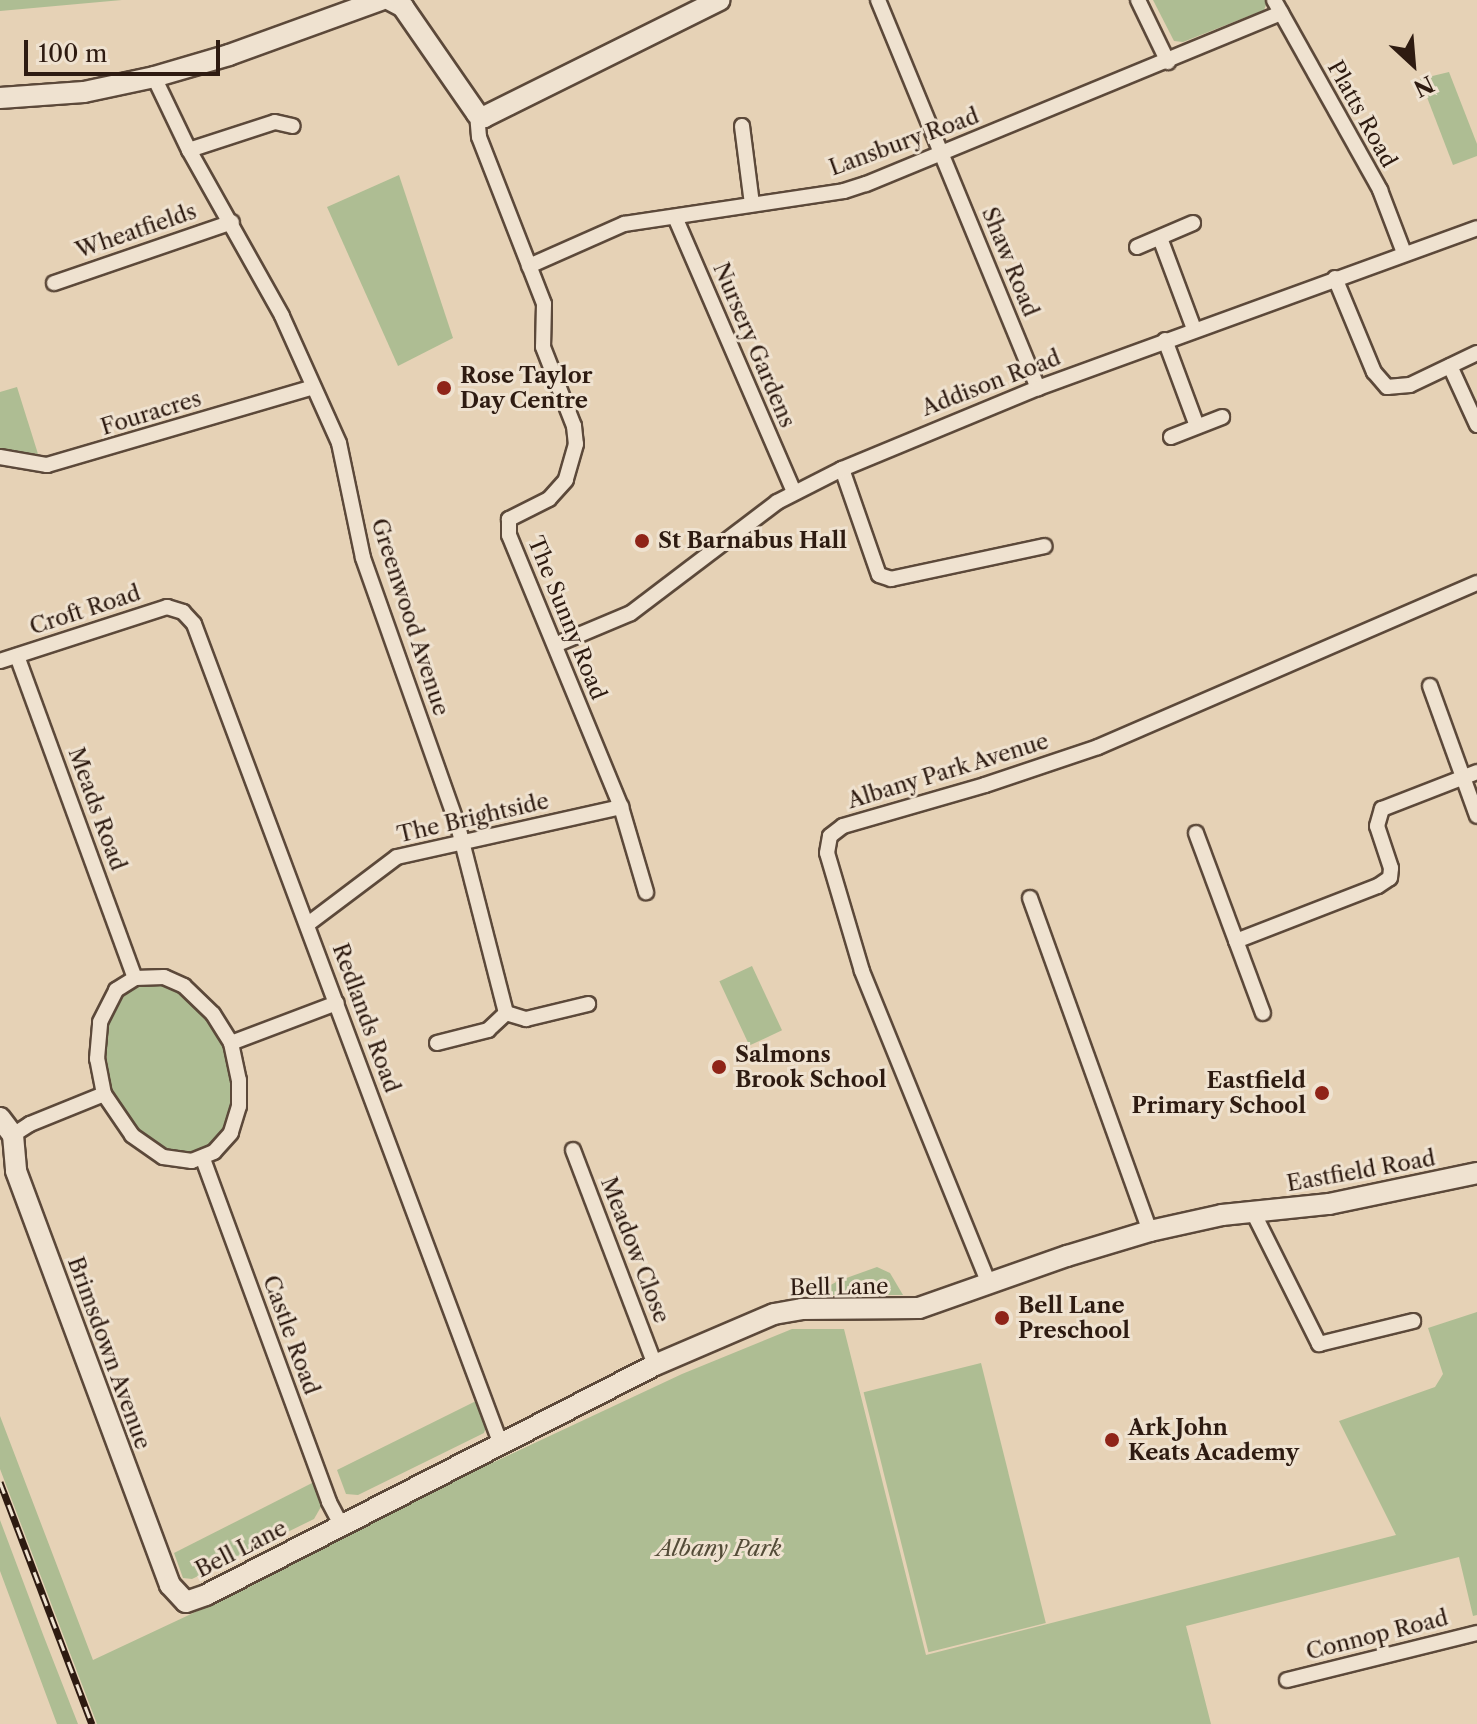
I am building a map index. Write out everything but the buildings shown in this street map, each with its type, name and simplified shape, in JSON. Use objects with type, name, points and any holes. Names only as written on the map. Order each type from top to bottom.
[{"type":"street","points":[[0,98],[84,92],[154,77],[381,0]]},
{"type":"street","points":[[390,0],[403,7],[477,114],[491,116],[720,0]]},
{"type":"street","name":"Shaw Road","points":[[878,0],[1038,388]]},
{"type":"street","points":[[1138,0],[1168,62]]},
{"type":"street","name":"Lansbury Road","points":[[529,266],[624,224],[844,191],[1168,62],[1278,7]]},
{"type":"street","name":"Platts Road","points":[[1278,7],[1380,190],[1404,253]]},
{"type":"street","name":"Greenwood Avenue","points":[[154,77],[189,150],[282,316],[339,443],[363,558],[462,842],[506,1013]]},
{"type":"street","name":"The Sunny Road","points":[[477,114],[479,137],[544,304],[543,347],[574,426],[576,444],[566,480],[549,499],[509,519],[509,535],[621,807],[646,892]]},
{"type":"street","points":[[189,150],[275,122],[293,126]]},
{"type":"street","points":[[742,126],[752,204]]},
{"type":"street","name":"Nursery Gardens","points":[[675,217],[794,492]]},
{"type":"street","name":"Wheatfields","points":[[54,283],[232,222]]},
{"type":"street","points":[[1137,247],[1193,223]]},
{"type":"street","name":"Addison Road","points":[[555,645],[631,613],[794,492],[842,469],[1038,388],[1477,228]]},
{"type":"street","points":[[1160,238],[1194,329]]},
{"type":"street","points":[[1335,278],[1374,372],[1387,387],[1410,385],[1477,353]]},
{"type":"street","points":[[1165,340],[1197,426]]},
{"type":"street","points":[[1450,366],[1477,425]]},
{"type":"street","name":"Fouracres","points":[[0,457],[47,465],[313,387]]},
{"type":"street","points":[[1171,437],[1222,417]]},
{"type":"street","points":[[842,469],[879,575],[891,579],[1045,546]]},
{"type":"street","name":"Albany Park Avenue","points":[[989,1284],[862,971],[827,853],[830,836],[843,826],[985,785],[1098,747],[1477,583]]},
{"type":"street","name":"Croft Road","points":[[0,661],[167,607],[183,612]]},
{"type":"street","name":"Redlands Road","points":[[183,612],[194,624],[500,1442]]},
{"type":"street","name":"Meads Road","points":[[17,656],[135,978]]},
{"type":"street","points":[[1430,686],[1470,775],[1477,816]]},
{"type":"street","points":[[1236,941],[1378,886],[1390,878],[1391,868],[1377,826],[1382,809],[1470,775]]},
{"type":"street","name":"The Brightside","points":[[308,924],[397,857],[621,807]]},
{"type":"street","points":[[1196,833],[1263,1013]]},
{"type":"street","points":[[1030,898],[1150,1231]]},
{"type":"street","points":[[164,977],[184,986],[213,1014],[231,1043],[239,1080],[236,1120],[223,1144],[203,1159],[179,1161],[149,1150],[118,1119],[104,1094],[97,1059],[100,1022],[116,990],[135,978],[164,977]]},
{"type":"street","points":[[231,1043],[337,1003]]},
{"type":"street","points":[[437,1043],[488,1030],[506,1013],[526,1019],[588,1004]]},
{"type":"street","points":[[0,1118],[13,1135],[30,1124],[104,1094]]},
{"type":"street","name":"Brimsdown Avenue","points":[[13,1135],[13,1163],[27,1201],[170,1585],[186,1602]]},
{"type":"street","name":"Meadow Close","points":[[573,1150],[655,1365]]},
{"type":"street","name":"Castle Road","points":[[203,1159],[329,1502],[341,1525]]},
{"type":"street","name":"Eastfield Road","points":[[1253,1212],[1329,1204],[1477,1173]]},
{"type":"street","points":[[1253,1212],[1319,1344],[1413,1321]]},
{"type":"street","name":"Bell Lane","points":[[186,1602],[655,1365],[780,1312],[919,1308],[1150,1231],[1253,1212]]},
{"type":"street","name":"Connop Road","points":[[1287,1680],[1477,1633]]},
{"type":"green space","points":[[0,0],[122,0],[0,11]]},
{"type":"green space","points":[[1153,0],[1268,0],[1264,10],[1183,42],[1174,41]]},
{"type":"green space","points":[[1449,72],[1477,144],[1477,156],[1453,165],[1420,79]]},
{"type":"green space","points":[[399,175],[453,338],[398,366],[327,207]]},
{"type":"green space","points":[[17,387],[38,454],[0,449],[0,392]]},
{"type":"green space","points":[[752,966],[782,1030],[749,1046],[719,981]]},
{"type":"green space","points":[[137,984],[159,984],[183,992],[203,1010],[226,1044],[233,1069],[235,1100],[230,1124],[208,1149],[195,1155],[165,1152],[150,1143],[128,1121],[111,1091],[105,1044],[109,1021],[120,1000]]},
{"type":"green space","points":[[877,1267],[890,1273],[903,1295],[826,1295],[825,1288]]},
{"type":"green space","name":"Albany Park","points":[[1477,1312],[1477,1615],[1473,1616],[1459,1557],[1186,1626],[1211,1724],[97,1724],[0,1469],[0,1416],[93,1660],[255,1584],[351,1529],[682,1374],[792,1329],[844,1329],[926,1655],[1396,1535],[1339,1421],[1435,1387],[1443,1374],[1428,1328]]},
{"type":"green space","points":[[981,1363],[1046,1623],[928,1652],[864,1392]]},
{"type":"green space","points":[[478,1400],[487,1424],[484,1433],[358,1495],[346,1494],[337,1470]]},
{"type":"green space","points":[[314,1482],[322,1505],[314,1519],[192,1579],[183,1578],[174,1553]]},
{"type":"green space","points":[[0,1520],[78,1724],[57,1724],[0,1571]]},
{"type":"railway","points":[[0,1482],[92,1724]]},
{"type":"place","name":"Rose Taylor Day Centre","points":[[444,388]]},
{"type":"place","name":"St Barnabus Hall","points":[[642,541]]},
{"type":"place","name":"Salmons Brook School","points":[[719,1067]]},
{"type":"place","name":"Eastfield Primary School","points":[[1322,1093]]},
{"type":"place","name":"Bell Lane Preschool","points":[[1002,1318]]},
{"type":"place","name":"Ark John Keats Academy","points":[[1112,1440]]}]
